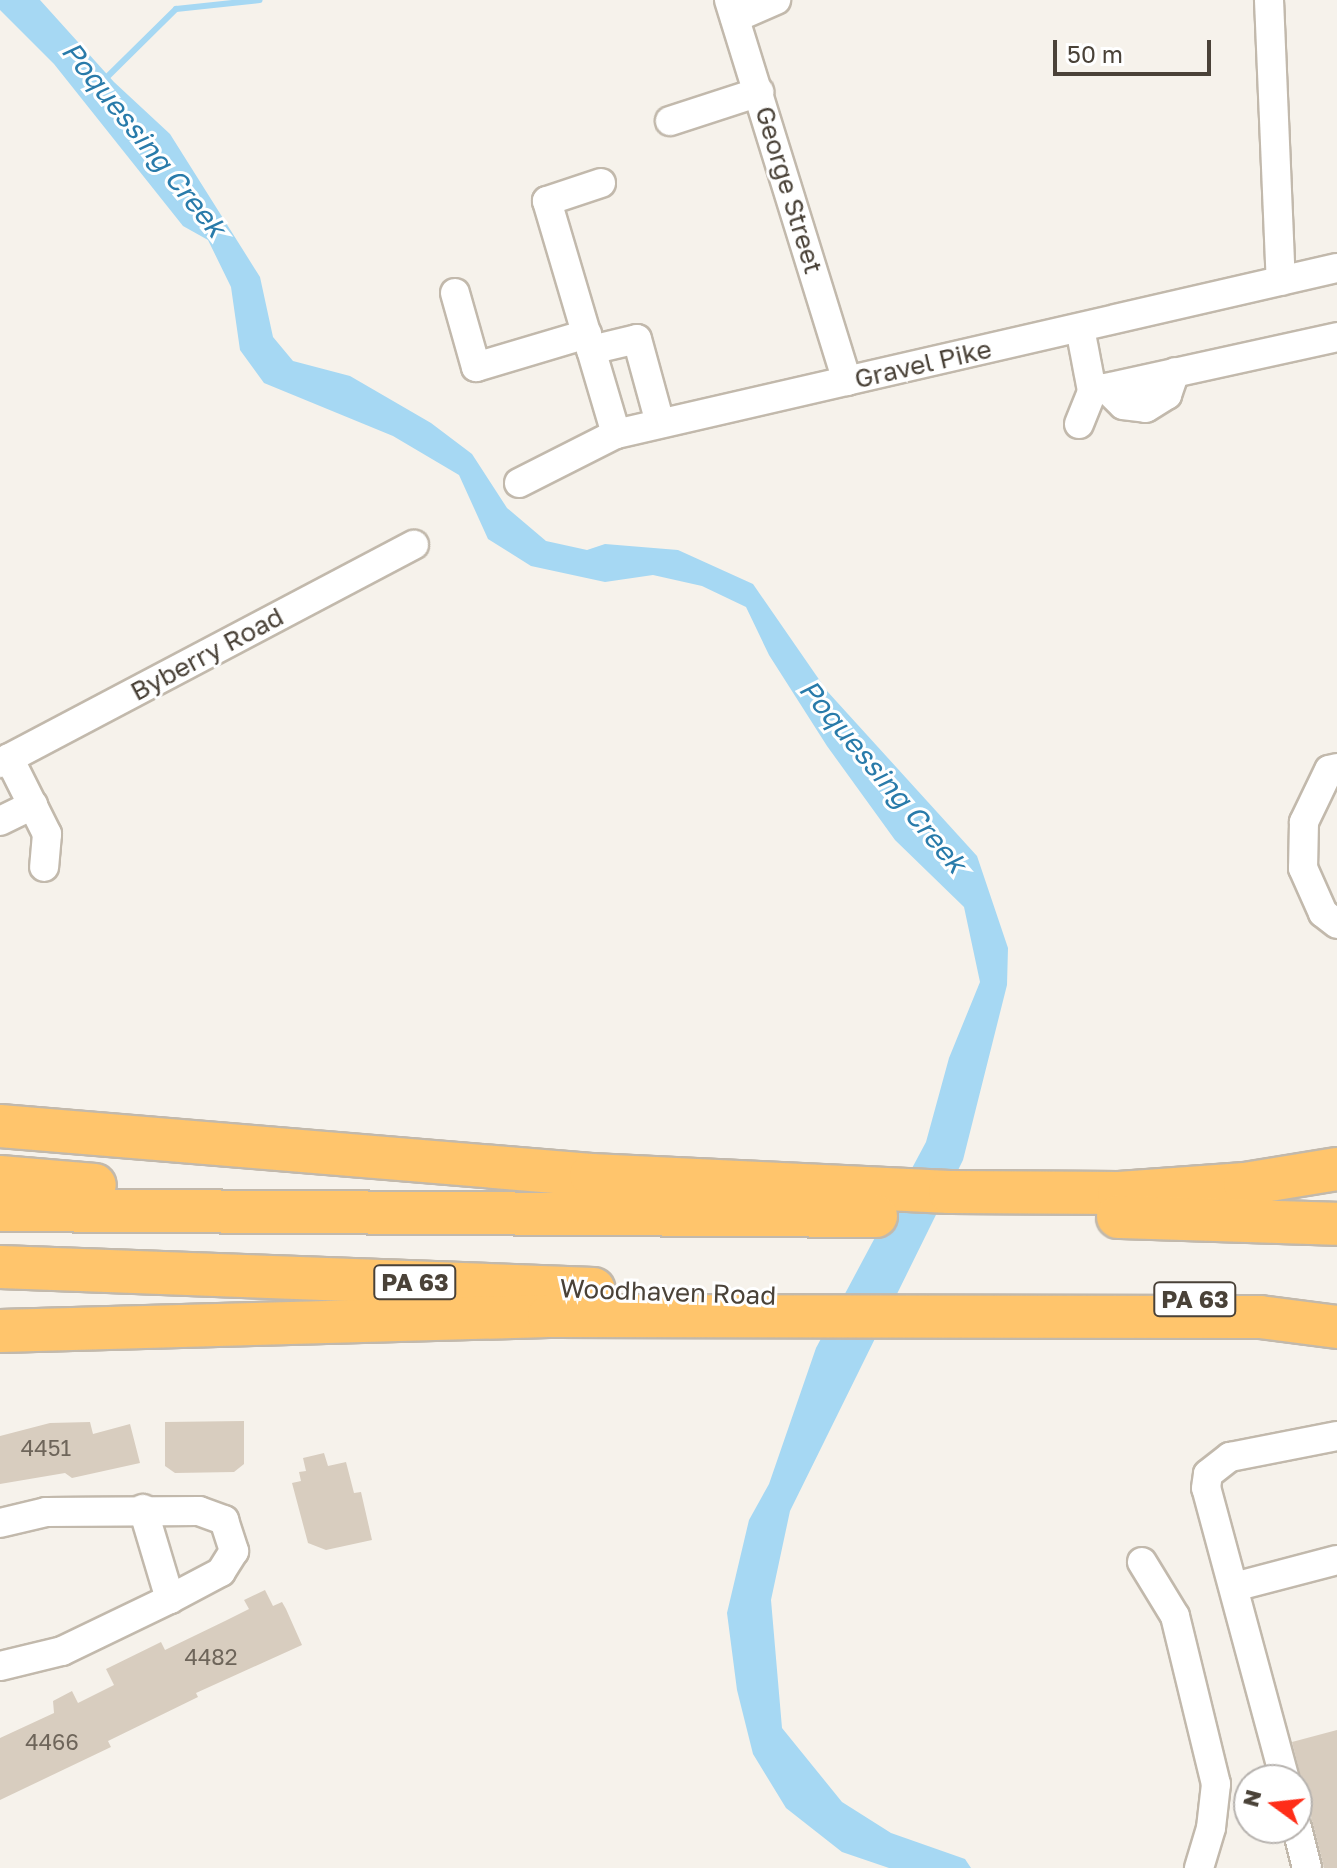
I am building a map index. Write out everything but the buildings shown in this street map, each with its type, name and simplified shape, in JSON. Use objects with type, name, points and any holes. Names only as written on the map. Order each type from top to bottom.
[{"type":"highway","points":[[0,1126],[876,1202]]},
{"type":"highway","points":[[948,1204],[1245,1184],[1337,1169]]},
{"type":"highway","points":[[0,1177],[400,1210]]},
{"type":"highway","points":[[1054,1215],[1278,1197],[1337,1186]]},
{"type":"highway","points":[[0,1210],[400,1210],[876,1202],[948,1204],[1054,1215],[1337,1224]]},
{"type":"highway","name":"Woodhaven Road","points":[[0,1267],[827,1309],[902,1309],[1053,1301],[1337,1298]]},
{"type":"highway","points":[[1053,1301],[1243,1307],[1337,1316]]},
{"type":"highway","points":[[0,1331],[827,1309]]},
{"type":"highway","points":[[902,1309],[1260,1317],[1337,1327]]},
{"type":"street","points":[[732,9],[776,0]]},
{"type":"street","points":[[1269,0],[1281,281]]},
{"type":"street","name":"George Street","points":[[732,9],[847,381]]},
{"type":"street","points":[[670,121],[759,92]]},
{"type":"street","points":[[601,183],[547,201],[616,434]]},
{"type":"street","name":"Gravel Pike","points":[[519,483],[616,434],[1337,268]]},
{"type":"street","points":[[455,293],[476,367],[589,342],[637,339],[660,423]]},
{"type":"street","points":[[1080,328],[1099,389],[1123,405],[1146,408],[1167,395],[1175,372],[1337,337]]},
{"type":"street","points":[[1079,424],[1099,389]]},
{"type":"street","name":"Byberry Road","points":[[5,760],[414,545]]},
{"type":"street","points":[[5,760],[47,834],[44,867]]},
{"type":"street","points":[[1337,768],[1329,770],[1304,822],[1303,868],[1323,913],[1337,924]]},
{"type":"street","points":[[0,821],[33,805]]},
{"type":"street","points":[[1281,1764],[1206,1488],[1208,1474],[1230,1457],[1337,1436]]},
{"type":"street","points":[[143,1509],[170,1599]]},
{"type":"street","points":[[0,1523],[46,1512],[199,1511],[224,1520],[234,1551],[221,1572],[170,1599],[62,1651],[0,1666]]},
{"type":"street","points":[[1234,1587],[1337,1560]]},
{"type":"street","points":[[1142,1562],[1175,1616],[1216,1784],[1211,1828],[1199,1868]]},
{"type":"street","points":[[1301,1844],[1307,1868]]},
{"type":"water","name":"Poquessing Creek","points":[[0,0],[40,0],[114,82],[170,134],[260,277],[273,337],[293,361],[350,376],[431,423],[472,454],[507,508],[546,541],[587,550],[605,544],[678,550],[753,584],[827,691],[977,856],[1008,948],[1007,985],[963,1160],[790,1511],[771,1600],[782,1728],[842,1802],[891,1833],[965,1859],[971,1868],[889,1868],[842,1852],[786,1808],[753,1754],[737,1690],[727,1613],[749,1520],[769,1484],[816,1348],[926,1142],[949,1058],[980,982],[964,907],[895,840],[827,746],[769,655],[746,607],[702,586],[653,575],[605,582],[531,566],[488,539],[459,475],[393,436],[264,383],[240,350],[231,287],[208,240],[183,226],[54,64],[0,10]]},
{"type":"waterway","name":"Poquessing Creek","points":[[102,82],[176,9],[260,0]]}]
